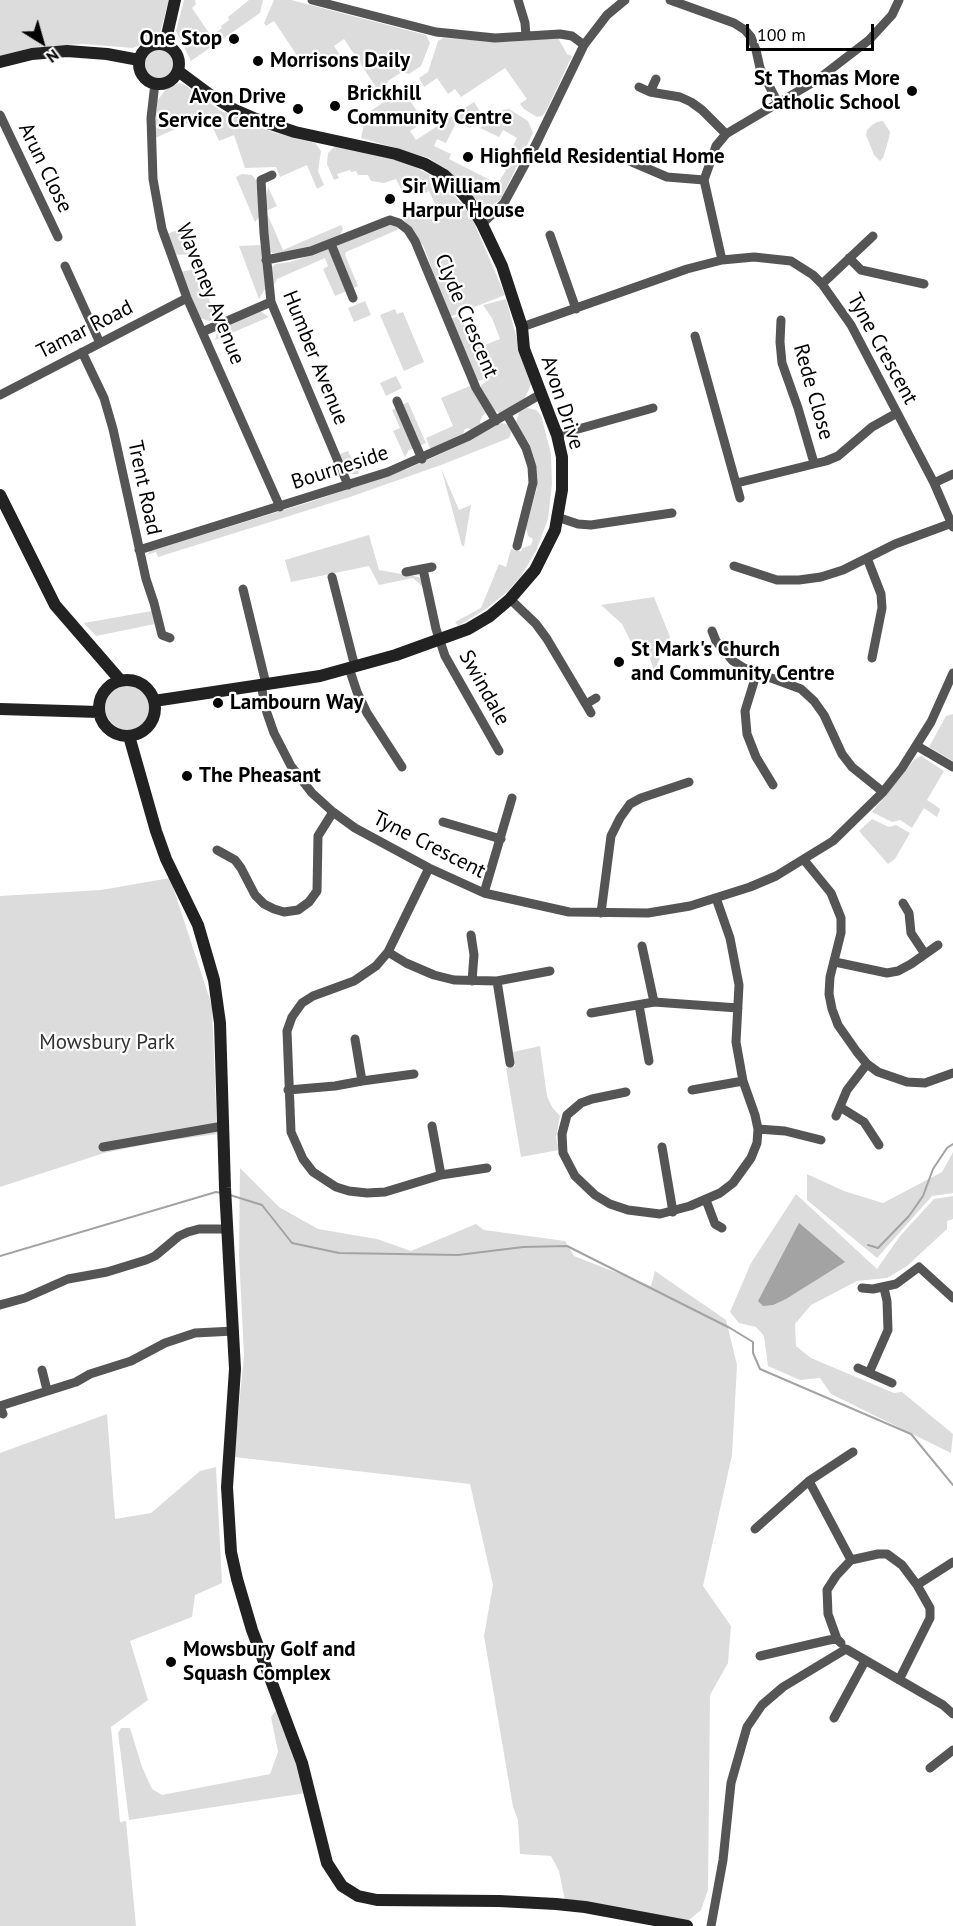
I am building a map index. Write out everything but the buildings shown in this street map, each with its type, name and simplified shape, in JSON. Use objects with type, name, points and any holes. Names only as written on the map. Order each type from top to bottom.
[{"type":"main road","points":[[165,44],[175,0]]},
{"type":"main road","points":[[165,44],[176,52],[180,64],[178,71],[169,81],[155,83],[144,77],[140,60],[146,48],[165,44]]},
{"type":"main road","points":[[0,62],[32,54],[67,51],[140,60]]},
{"type":"main road","name":"Avon Drive","points":[[154,701],[352,668],[468,629],[490,616],[510,599],[535,570],[549,543],[557,517],[562,479],[557,435],[524,349],[522,327],[502,266],[482,224],[469,201],[458,188],[425,164],[377,149],[295,132],[256,119],[235,110],[209,94],[178,71]]},
{"type":"main road","points":[[0,495],[55,605],[120,680]]},
{"type":"main road","points":[[120,680],[137,681],[145,686],[154,701],[153,719],[141,732],[129,736],[114,733],[107,728],[99,712],[101,696],[112,683],[120,680]]},
{"type":"main road","points":[[0,710],[99,712]]},
{"type":"main road","points":[[129,736],[156,831],[166,859],[198,925],[214,980],[220,1023],[225,1188],[234,1331],[235,1370],[227,1487],[231,1552],[252,1630],[302,1762],[327,1863],[342,1886],[358,1896],[377,1900],[556,1904],[687,1926]]},
{"type":"street","points":[[312,0],[436,32],[495,38],[560,34],[572,36],[584,45]]},
{"type":"street","points":[[518,0],[525,23],[526,36]]},
{"type":"street","points":[[482,224],[504,203],[536,144],[584,45],[606,15],[625,0]]},
{"type":"street","points":[[670,0],[734,23],[745,30],[756,50],[759,68],[777,103]]},
{"type":"street","points":[[722,260],[704,180],[716,146],[726,134],[817,80],[869,40],[888,20],[899,0]]},
{"type":"street","points":[[650,92],[656,79]]},
{"type":"street","name":"Waveney Avenue","points":[[155,83],[151,118],[153,179],[162,229],[187,298],[280,507]]},
{"type":"street","points":[[639,87],[691,102],[726,134]]},
{"type":"street","name":"Arun Close","points":[[0,115],[58,237]]},
{"type":"street","points":[[618,156],[667,177],[704,180]]},
{"type":"street","points":[[623,171],[628,161]]},
{"type":"street","name":"Humber Avenue","points":[[272,175],[261,180],[271,302],[348,485]]},
{"type":"street","name":"Clyde Crescent","points":[[266,260],[287,257],[330,244],[390,220],[399,223],[408,230],[415,241],[476,388],[495,421]]},
{"type":"street","points":[[550,235],[576,309]]},
{"type":"street","points":[[822,284],[873,236]]},
{"type":"street","points":[[330,244],[353,298]]},
{"type":"street","name":"Tyne Crescent","points":[[522,327],[687,269],[722,260],[761,257],[791,261],[813,275],[822,284],[851,325],[934,483],[952,525]]},
{"type":"street","points":[[849,258],[861,270],[924,284]]},
{"type":"street","points":[[65,266],[100,343]]},
{"type":"street","name":"Tamar Road","points":[[0,395],[187,298]]},
{"type":"street","points":[[202,332],[271,302]]},
{"type":"street","name":"Rede Close","points":[[792,330],[780,325],[782,363],[814,463]]},
{"type":"street","points":[[695,336],[694,352],[740,498]]},
{"type":"street","name":"Trent Road","points":[[82,352],[104,398],[113,429],[139,550],[162,639]]},
{"type":"street","name":"Bourneside","points":[[139,550],[280,507],[422,459],[467,437],[542,394]]},
{"type":"street","points":[[397,401],[422,459]]},
{"type":"street","points":[[557,435],[653,408]]},
{"type":"street","points":[[737,483],[838,456],[872,427],[897,413]]},
{"type":"street","points":[[507,414],[526,448],[532,467],[533,483],[517,546]]},
{"type":"street","points":[[934,483],[953,474]]},
{"type":"street","points":[[557,517],[578,524],[591,525],[672,513]]},
{"type":"street","points":[[734,567],[754,569],[777,580],[810,579],[843,570],[896,544],[952,525]]},
{"type":"street","points":[[867,558],[881,594],[882,608],[872,658]]},
{"type":"street","name":"Swindale","points":[[406,572],[427,568],[440,640],[458,681],[500,751]]},
{"type":"street","points":[[332,578],[357,692],[367,713],[402,767]]},
{"type":"street","points":[[243,589],[264,684]]},
{"type":"street","points":[[510,599],[536,624],[547,639],[588,708],[596,698]]},
{"type":"street","points":[[712,631],[727,647],[733,661],[801,689],[824,715],[842,754],[852,767],[883,792]]},
{"type":"street","points":[[756,672],[745,711],[747,734],[756,757],[773,785]]},
{"type":"street","name":"Tyne Crescent","points":[[264,684],[267,713],[282,750],[312,793],[333,813],[384,845],[484,893],[569,912],[648,913],[690,906],[768,880],[804,860],[833,840],[883,792],[917,746],[950,684],[953,673]]},
{"type":"street","points":[[917,746],[953,767]]},
{"type":"street","points":[[601,913],[611,836],[620,818],[630,804],[640,798],[689,782]]},
{"type":"street","points":[[484,893],[512,798]]},
{"type":"street","points":[[217,850],[235,860],[255,894],[264,904],[284,912],[298,910],[309,902],[317,891],[318,836],[333,813]]},
{"type":"street","points":[[443,822],[459,821],[501,839]]},
{"type":"street","points":[[804,860],[831,893],[841,918],[841,933],[830,977],[832,1009],[838,1025],[867,1064],[878,1072],[907,1082],[925,1083],[953,1073]]},
{"type":"street","points":[[429,868],[388,952],[367,974],[313,996],[302,1004],[292,1017],[287,1031],[290,1125],[295,1145],[303,1160],[324,1181],[349,1191],[385,1192],[441,1175],[487,1168]]},
{"type":"street","points":[[626,1092],[592,1099],[571,1111],[564,1121],[562,1134],[563,1153],[567,1162],[584,1186],[610,1204],[644,1213],[673,1212],[706,1200],[733,1183],[751,1158],[757,1143],[758,1129],[743,1081],[736,1042],[739,985],[736,962],[716,898]]},
{"type":"street","points":[[903,903],[909,912],[911,933],[926,954]]},
{"type":"street","points":[[471,935],[474,955],[472,981]]},
{"type":"street","points":[[835,963],[887,973],[898,971],[938,945]]},
{"type":"street","points":[[642,946],[654,1002]]},
{"type":"street","points":[[388,952],[434,975],[454,980],[497,981],[550,970]]},
{"type":"street","points":[[497,981],[510,1063]]},
{"type":"street","points":[[591,1013],[654,1002],[738,1008]]},
{"type":"street","points":[[639,1005],[649,1061]]},
{"type":"street","points":[[355,1039],[362,1081]]},
{"type":"street","points":[[867,1064],[847,1090],[838,1111],[864,1122],[879,1145]]},
{"type":"street","points":[[288,1090],[335,1086],[414,1074]]},
{"type":"street","points":[[692,1090],[743,1081]]},
{"type":"street","points":[[103,1148],[223,1126]]},
{"type":"street","points":[[432,1126],[441,1175]]},
{"type":"street","points":[[758,1129],[785,1131],[821,1140]]},
{"type":"street","points":[[662,1147],[673,1212]]},
{"type":"street","points":[[706,1200],[715,1226]]},
{"type":"street","points":[[1,1307],[68,1279],[107,1272],[146,1260],[188,1232],[199,1229],[227,1229]]},
{"type":"street","points":[[862,1288],[884,1288],[896,1284],[919,1268],[953,1298]]},
{"type":"street","points":[[869,1373],[888,1330],[884,1288]]},
{"type":"street","points":[[3,1414],[0,1406],[76,1382],[90,1374],[131,1361],[165,1342],[195,1333],[234,1331]]},
{"type":"street","points":[[858,1368],[892,1383]]},
{"type":"street","points":[[42,1370],[47,1390]]},
{"type":"street","points":[[756,1529],[809,1481],[853,1452]]},
{"type":"street","points":[[809,1481],[851,1560]]},
{"type":"street","points":[[898,1680],[930,1618],[930,1608],[902,1565],[887,1554],[851,1560],[827,1590],[828,1614],[837,1639],[846,1649],[865,1661],[898,1680],[943,1705],[953,1714]]},
{"type":"street","points":[[917,1585],[953,1562]]},
{"type":"street","points":[[760,1656],[837,1639]]},
{"type":"street","points":[[711,1926],[723,1860],[731,1783],[747,1727],[762,1705],[783,1687],[846,1649]]},
{"type":"street","points":[[834,1718],[865,1661]]},
{"type":"street","points":[[930,1768],[953,1750]]},
{"type":"green space","points":[[0,0],[169,0],[159,36],[133,48],[83,44],[51,46],[24,50],[0,58]]},
{"type":"green space","points":[[184,0],[195,0],[196,4],[192,8],[211,36],[222,28],[221,26],[229,20],[228,17],[249,0],[263,0],[260,13],[191,61],[176,31]]},
{"type":"green space","points":[[274,0],[291,0],[426,35],[430,43],[421,66],[409,74],[402,72],[388,81],[386,90],[383,92],[378,90],[344,39],[334,46],[342,58],[330,66],[323,57],[306,69],[274,21],[266,26],[264,23]]},
{"type":"green space","points":[[443,38],[504,42],[558,38],[567,54],[572,56],[546,111],[542,116],[537,117],[520,104],[527,99],[505,68],[461,97],[455,89],[448,94],[437,78],[424,87],[419,78],[428,72],[438,41]]},
{"type":"green space","points":[[160,49],[171,53],[175,64],[171,75],[160,79],[149,75],[145,64],[149,53]]},
{"type":"green space","points":[[414,82],[419,90],[408,98],[419,114],[411,120],[416,127],[410,131],[416,140],[474,102],[483,116],[470,128],[457,121],[446,143],[437,139],[434,146],[451,154],[449,159],[498,184],[506,170],[502,168],[517,138],[503,130],[499,137],[480,128],[503,110],[509,109],[528,121],[533,133],[501,199],[491,206],[479,203],[458,179],[429,158],[361,138],[366,114]]},
{"type":"green space","points":[[179,83],[221,111],[273,132],[315,143],[321,151],[318,171],[324,185],[317,189],[307,165],[280,177],[276,167],[245,168],[234,135],[219,141],[207,115],[155,138],[157,101],[166,89]]},
{"type":"green space","points":[[883,121],[890,132],[883,158],[880,161],[874,155],[866,135],[872,125]]},
{"type":"green space","points":[[337,146],[406,162],[437,179],[463,205],[472,218],[505,295],[449,317],[431,274],[431,266],[423,245],[417,241],[403,218],[435,204],[429,191],[425,193],[422,188],[417,190],[415,186],[402,191],[396,179],[384,183],[371,181],[368,175],[358,175],[356,171],[351,172],[350,170],[337,174],[339,178],[334,180],[327,164],[328,153]]},
{"type":"green space","points":[[242,174],[252,175],[256,180],[260,216],[255,222],[236,177]]},
{"type":"green space","points":[[268,187],[277,206],[266,211],[283,250],[341,225],[343,229],[340,235],[306,249],[272,253],[268,248],[265,208]]},
{"type":"green space","points":[[391,225],[399,228],[346,252],[345,255],[358,286],[335,296],[323,269],[328,266],[325,258],[277,279],[272,288],[272,267],[275,264],[290,262],[321,252]]},
{"type":"green space","points":[[187,226],[198,254],[173,255],[167,234]]},
{"type":"green space","points":[[260,245],[265,289],[259,299],[239,246]]},
{"type":"green space","points":[[196,269],[217,318],[209,321],[200,318],[180,272]]},
{"type":"green space","points":[[506,299],[521,354],[532,382],[525,398],[499,413],[494,410],[481,388],[481,385],[486,382],[484,379],[479,381],[476,379],[451,319],[458,316],[469,331],[477,348],[500,339],[492,318],[483,305]]},
{"type":"green space","points":[[365,301],[371,315],[354,322],[348,308]]},
{"type":"green space","points":[[395,309],[397,314],[403,312],[424,362],[404,371],[380,315]]},
{"type":"green space","points":[[260,311],[269,317],[215,340],[218,329]]},
{"type":"green space","points":[[396,376],[402,388],[386,396],[380,383]]},
{"type":"green space","points":[[472,385],[486,413],[480,421],[482,425],[472,430],[467,428],[463,436],[433,449],[430,448],[426,438],[453,426],[441,398]]},
{"type":"green space","points":[[408,402],[426,443],[409,450],[405,457],[393,431],[400,428],[392,410]]},
{"type":"green space","points":[[527,408],[536,410],[541,415],[551,454],[552,484],[548,519],[536,551],[521,576],[508,591],[486,609],[458,626],[455,622],[481,608],[499,564],[506,567],[511,549],[521,551],[531,545],[533,539],[528,536],[526,528],[537,488],[537,469],[530,445],[516,423],[519,412]]},
{"type":"green space","points":[[501,423],[510,426],[509,438],[441,465],[350,497],[158,557],[156,552],[147,555],[150,551],[310,502],[407,469]]},
{"type":"green space","points":[[348,451],[359,474],[349,474],[340,454]]},
{"type":"green space","points":[[441,468],[459,510],[471,505],[464,546],[462,546]]},
{"type":"green space","points":[[369,535],[379,570],[419,577],[423,587],[413,578],[379,585],[369,566],[291,582],[285,560]]},
{"type":"green space","points":[[654,597],[670,637],[654,671],[647,649],[634,648],[622,624],[601,605]]},
{"type":"green space","points":[[152,611],[155,624],[96,636],[84,623]]},
{"type":"green space","points":[[128,684],[144,691],[151,707],[144,723],[128,730],[112,723],[105,707],[112,691]]},
{"type":"green space","points":[[953,714],[953,761],[929,747],[946,716]]},
{"type":"green space","points":[[921,756],[944,771],[927,800],[939,808],[937,817],[924,808],[912,828],[900,820],[892,822],[872,812],[914,760]]},
{"type":"green space","points":[[872,819],[889,827],[896,825],[910,833],[895,859],[888,864],[859,831]]},
{"type":"green space","name":"Mowsbury Park","points":[[170,878],[212,1006],[217,1134],[158,1142],[104,1153],[0,1187],[0,896],[101,890]]},
{"type":"green space","points":[[540,1046],[547,1096],[552,1107],[560,1116],[556,1137],[559,1150],[521,1157],[506,1068],[515,1066],[513,1052]]},
{"type":"green space","points":[[953,1152],[953,1193],[932,1196],[877,1258],[807,1200],[807,1174],[844,1191],[883,1203],[942,1172]]},
{"type":"green space","points":[[240,1168],[279,1207],[318,1229],[377,1239],[411,1251],[476,1224],[484,1230],[565,1241],[574,1256],[651,1286],[655,1271],[726,1320],[737,1365],[732,1455],[703,1586],[731,1626],[728,1663],[710,1695],[708,1890],[701,1910],[688,1921],[565,1901],[559,1871],[551,1856],[520,1854],[518,1820],[513,1807],[484,1636],[493,1585],[470,1484],[234,1457],[244,1355],[239,1255]]},
{"type":"green space","points":[[796,1194],[877,1269],[900,1236],[934,1199],[953,1196],[953,1219],[947,1221],[947,1229],[907,1266],[887,1278],[857,1281],[811,1305],[795,1324],[796,1346],[811,1358],[894,1393],[902,1392],[953,1434],[951,1453],[831,1394],[820,1378],[800,1380],[768,1366],[764,1336],[756,1327],[739,1323],[730,1312],[751,1263]]},
{"type":"green space","points":[[107,1414],[115,1519],[151,1513],[200,1471],[216,1467],[222,1583],[195,1595],[192,1617],[130,1641],[148,1700],[111,1727],[120,1822],[126,1821],[136,1926],[0,1926],[0,1453]]},
{"type":"green space","points":[[278,1708],[306,1793],[129,1820],[118,1733],[121,1728],[130,1728],[142,1767],[152,1789],[162,1795],[270,1774],[278,1752],[271,1717]]},
{"type":"shaded area","points":[[799,1223],[845,1262],[786,1299],[773,1305],[763,1306],[758,1301]]},
{"type":"waterway","points":[[868,1245],[878,1248],[909,1216],[923,1196],[933,1169],[947,1148],[953,1144]]},
{"type":"waterway","points":[[0,1256],[216,1192],[221,1193]]},
{"type":"waterway","points":[[230,1195],[262,1205],[292,1243],[339,1253],[458,1255],[523,1247],[567,1246],[730,1328],[753,1342],[753,1353],[760,1369],[911,1434],[953,1485]]},
{"type":"place","name":"One Stop","points":[[234,39]]},
{"type":"place","name":"Morrisons Daily","points":[[258,61]]},
{"type":"place","name":"St Thomas More Catholic School","points":[[912,91]]},
{"type":"place","name":"Brickhill Community Centre","points":[[335,106]]},
{"type":"place","name":"Avon Drive Service Centre","points":[[298,109]]},
{"type":"place","name":"Highfield Residential Home","points":[[468,157]]},
{"type":"place","name":"Sir William Harpur House","points":[[390,199]]},
{"type":"place","name":"St Mark's Church and Community Centre","points":[[619,662]]},
{"type":"place","name":"Lambourn Way","points":[[218,703]]},
{"type":"place","name":"The Pheasant","points":[[187,776]]},
{"type":"place","name":"Mowsbury Golf and Squash Complex","points":[[171,1662]]}]
